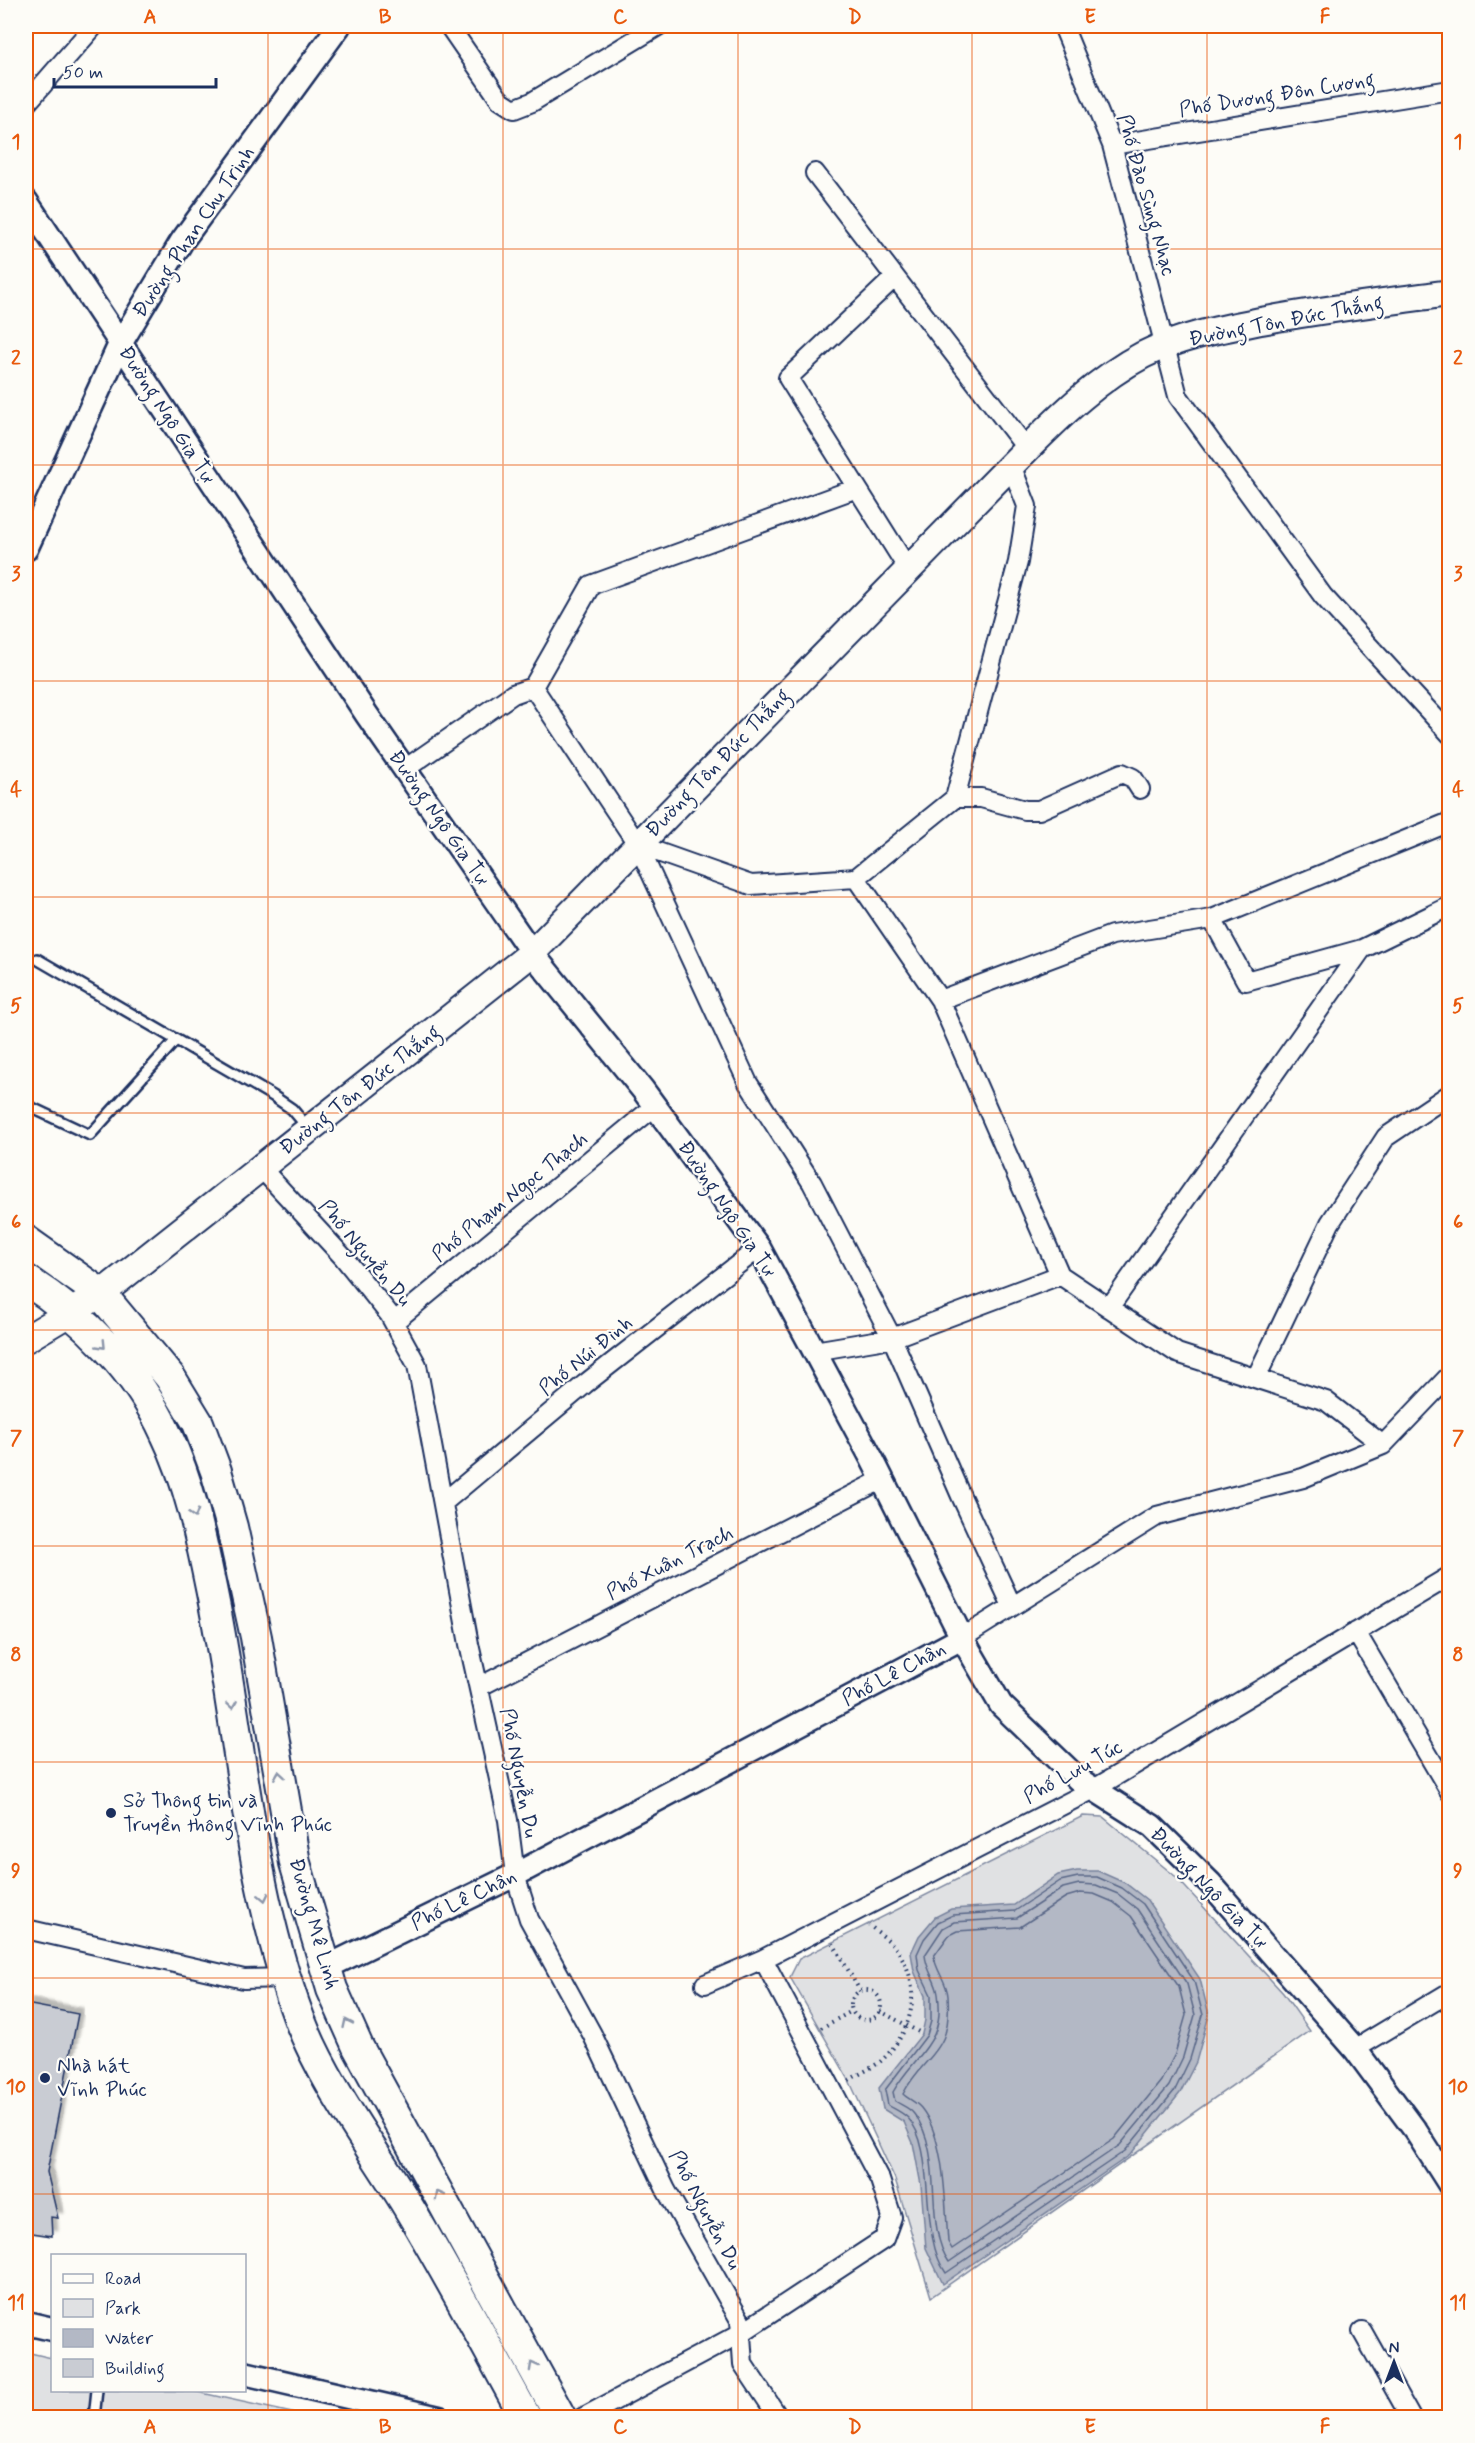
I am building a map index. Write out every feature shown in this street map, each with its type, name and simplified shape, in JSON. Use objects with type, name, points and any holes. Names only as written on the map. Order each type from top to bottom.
[{"type":"main road","name":"Đường Tôn Đức Thắng","points":[[26,1339],[101,1294],[532,954],[1019,457],[1061,415],[1102,382],[1142,356],[1166,346],[1222,329],[1302,313],[1449,293]]},
{"type":"main road","name":"Đường Mê Linh","points":[[26,1241],[101,1294],[151,1352],[187,1401],[216,1471],[232,1527],[256,1637],[289,1837],[332,1989],[358,2047],[561,2418]]},
{"type":"main road","name":"Đường Mê Linh","points":[[26,1280],[70,1313],[123,1367],[141,1390],[167,1435],[200,1535],[218,1621],[260,1879],[284,1978],[301,2023],[321,2065],[422,2230],[526,2418]]},
{"type":"street","points":[[26,104],[94,26]]},
{"type":"street","name":"Đường Phan Chu Trinh","points":[[26,549],[120,344],[182,241],[339,26]]},
{"type":"street","points":[[449,26],[500,100],[509,108],[519,109],[658,26]]},
{"type":"street","name":"Phố Đào Sùng Nhạc","points":[[1063,26],[1112,145],[1178,396],[1283,544],[1323,596],[1449,734]]},
{"type":"street","name":"Phố Dương Đôn Cương","points":[[1112,145],[1449,90]]},
{"type":"street","points":[[638,845],[750,885],[855,878],[955,798],[1018,562],[1027,506],[1019,457],[895,277],[815,173]]},
{"type":"street","name":"Đường Ngô Gia Tự","points":[[26,201],[405,769],[532,954],[655,1106],[759,1248],[882,1479],[962,1638],[1001,1705],[1078,1779],[1152,1826],[1210,1883],[1355,2049],[1415,2130],[1449,2185]]},
{"type":"street","points":[[895,277],[788,378],[908,569]]},
{"type":"street","points":[[405,769],[513,694],[533,687],[591,585],[857,488]]},
{"type":"street","points":[[533,687],[638,845],[748,1083],[812,1183],[892,1338],[960,1496],[1012,1606]]},
{"type":"street","points":[[955,798],[981,798],[1025,810],[1039,810],[1122,773],[1133,778],[1140,789]]},
{"type":"street","points":[[940,1000],[1112,935],[1212,919],[1449,822]]},
{"type":"street","points":[[855,878],[940,1000],[1060,1275],[1177,1353],[1326,1401],[1383,1444]]},
{"type":"street","points":[[1212,919],[1246,981],[1362,949],[1449,906]]},
{"type":"street","points":[[1109,1308],[1362,949]]},
{"type":"street","points":[[1256,1378],[1330,1223],[1386,1137],[1449,1094]]},
{"type":"street","name":"Phố Phạm Ngọc Thạch","points":[[394,1322],[655,1106]]},
{"type":"street","name":"Phố Nguyễn Du","points":[[261,1168],[344,1258],[394,1322],[417,1365],[479,1687],[508,1820],[514,1875],[529,1919],[592,2034],[666,2190],[740,2320],[743,2364],[778,2418]]},
{"type":"street","name":"Phố Núi Đinh","points":[[444,1502],[585,1384],[759,1248]]},
{"type":"street","points":[[814,1351],[892,1338],[1060,1275]]},
{"type":"street","name":"Phố Lê Chân","points":[[325,1968],[514,1875],[962,1638],[1157,1516],[1302,1478],[1383,1444],[1449,1376]]},
{"type":"street","name":"Phố Xuân Trạch","points":[[479,1687],[882,1479]]},
{"type":"street","name":"Phố Lưu Túc","points":[[705,1984],[763,1959],[1094,1789],[1449,1576]]},
{"type":"street","points":[[1356,1632],[1449,1789]]},
{"type":"street","points":[[26,1929],[244,1978],[284,1978]]},
{"type":"street","points":[[582,2418],[741,2333],[884,2239],[892,2217],[880,2180],[763,1959]]},
{"type":"street","points":[[1355,2049],[1449,1992]]},
{"type":"street","points":[[26,2323],[51,2329]]},
{"type":"street","points":[[1362,2331],[1411,2418]]},
{"type":"street","points":[[246,2374],[409,2415],[439,2418]]},
{"type":"lane","points":[[37,958],[273,1096],[292,1109],[310,1130]]},
{"type":"lane","points":[[26,1105],[90,1135],[176,1040]]},
{"type":"lane","points":[[94,2418],[97,2392]]},
{"type":"path","points":[[849,2080],[880,2061],[906,2025],[913,2002],[913,1982],[894,1946],[869,1924]]},
{"type":"path","points":[[832,1942],[860,1991]]},
{"type":"path","points":[[860,1991],[875,1992],[880,1998],[880,2011],[873,2019],[865,2020],[852,2011],[851,2003],[860,1991]]},
{"type":"path","points":[[820,2029],[852,2011]]},
{"type":"path","points":[[880,2011],[919,2032]]},
{"type":"green space","points":[[1083,1816],[1103,1817],[1175,1876],[1283,1993],[1310,2031],[931,2297],[895,2179],[849,2080],[790,1977],[799,1959]]},
{"type":"green space","points":[[26,2352],[51,2358],[51,2392],[198,2392],[310,2417],[26,2417]]},
{"type":"water","points":[[1077,1871],[1098,1871],[1125,1883],[1147,1900],[1200,1979],[1209,2015],[1196,2062],[1180,2093],[1130,2155],[943,2284],[926,2248],[921,2185],[913,2143],[904,2122],[883,2109],[879,2088],[922,2034],[925,2020],[925,1996],[914,1971],[911,1953],[919,1936],[935,1917],[951,1909],[1014,1905],[1058,1875]]},
{"type":"building","name":"Nhà hát Vĩnh Phúc","points":[[26,2004],[78,2014],[47,2172],[58,2218],[51,2217],[52,2236],[26,2232]]},
{"type":"place","name":"Sở Thông tin và Truyền thông Vĩnh Phúc","points":[[111,1813]]},
{"type":"place","name":"Nhà hát Vĩnh Phúc","points":[[45,2078]]}]
